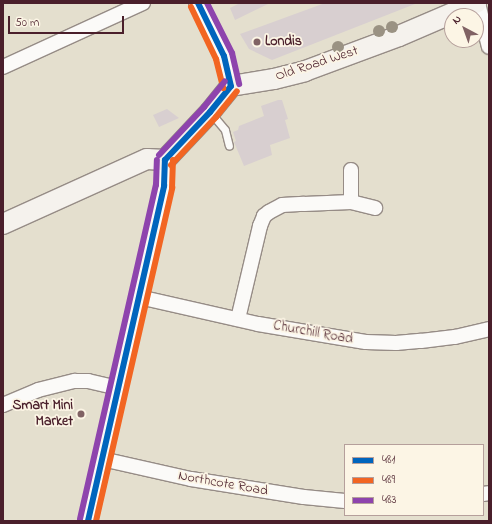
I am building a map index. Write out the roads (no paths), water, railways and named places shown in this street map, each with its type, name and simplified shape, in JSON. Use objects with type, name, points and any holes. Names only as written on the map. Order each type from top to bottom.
[{"type":"main road","name":"Old Road West","points":[[231,86],[274,79],[305,71],[398,36],[477,3]]},
{"type":"main road","points":[[3,224],[147,159],[165,160],[210,112],[231,86]]},
{"type":"street","points":[[3,67],[143,3]]},
{"type":"street","points":[[198,3],[224,56],[231,86]]},
{"type":"street","points":[[477,3],[489,47]]},
{"type":"street","points":[[88,521],[164,186],[165,160]]},
{"type":"street","points":[[350,170],[351,202]]},
{"type":"street","points":[[238,320],[260,226],[264,216],[282,205],[351,202],[375,208]]},
{"type":"street","name":"Churchill Road","points":[[140,296],[238,320],[346,339],[389,343],[434,340],[489,329]]},
{"type":"street","points":[[3,406],[38,390],[75,381],[88,381],[119,388]]},
{"type":"street","name":"Northcote Road","points":[[102,459],[199,481],[304,497],[344,501]]},
{"type":"lane","points":[[210,112],[225,130],[230,146]]},
{"type":"place","name":"Londis","points":[[257,42]]},
{"type":"place","name":"Smart Mini Market","points":[[81,414]]}]
